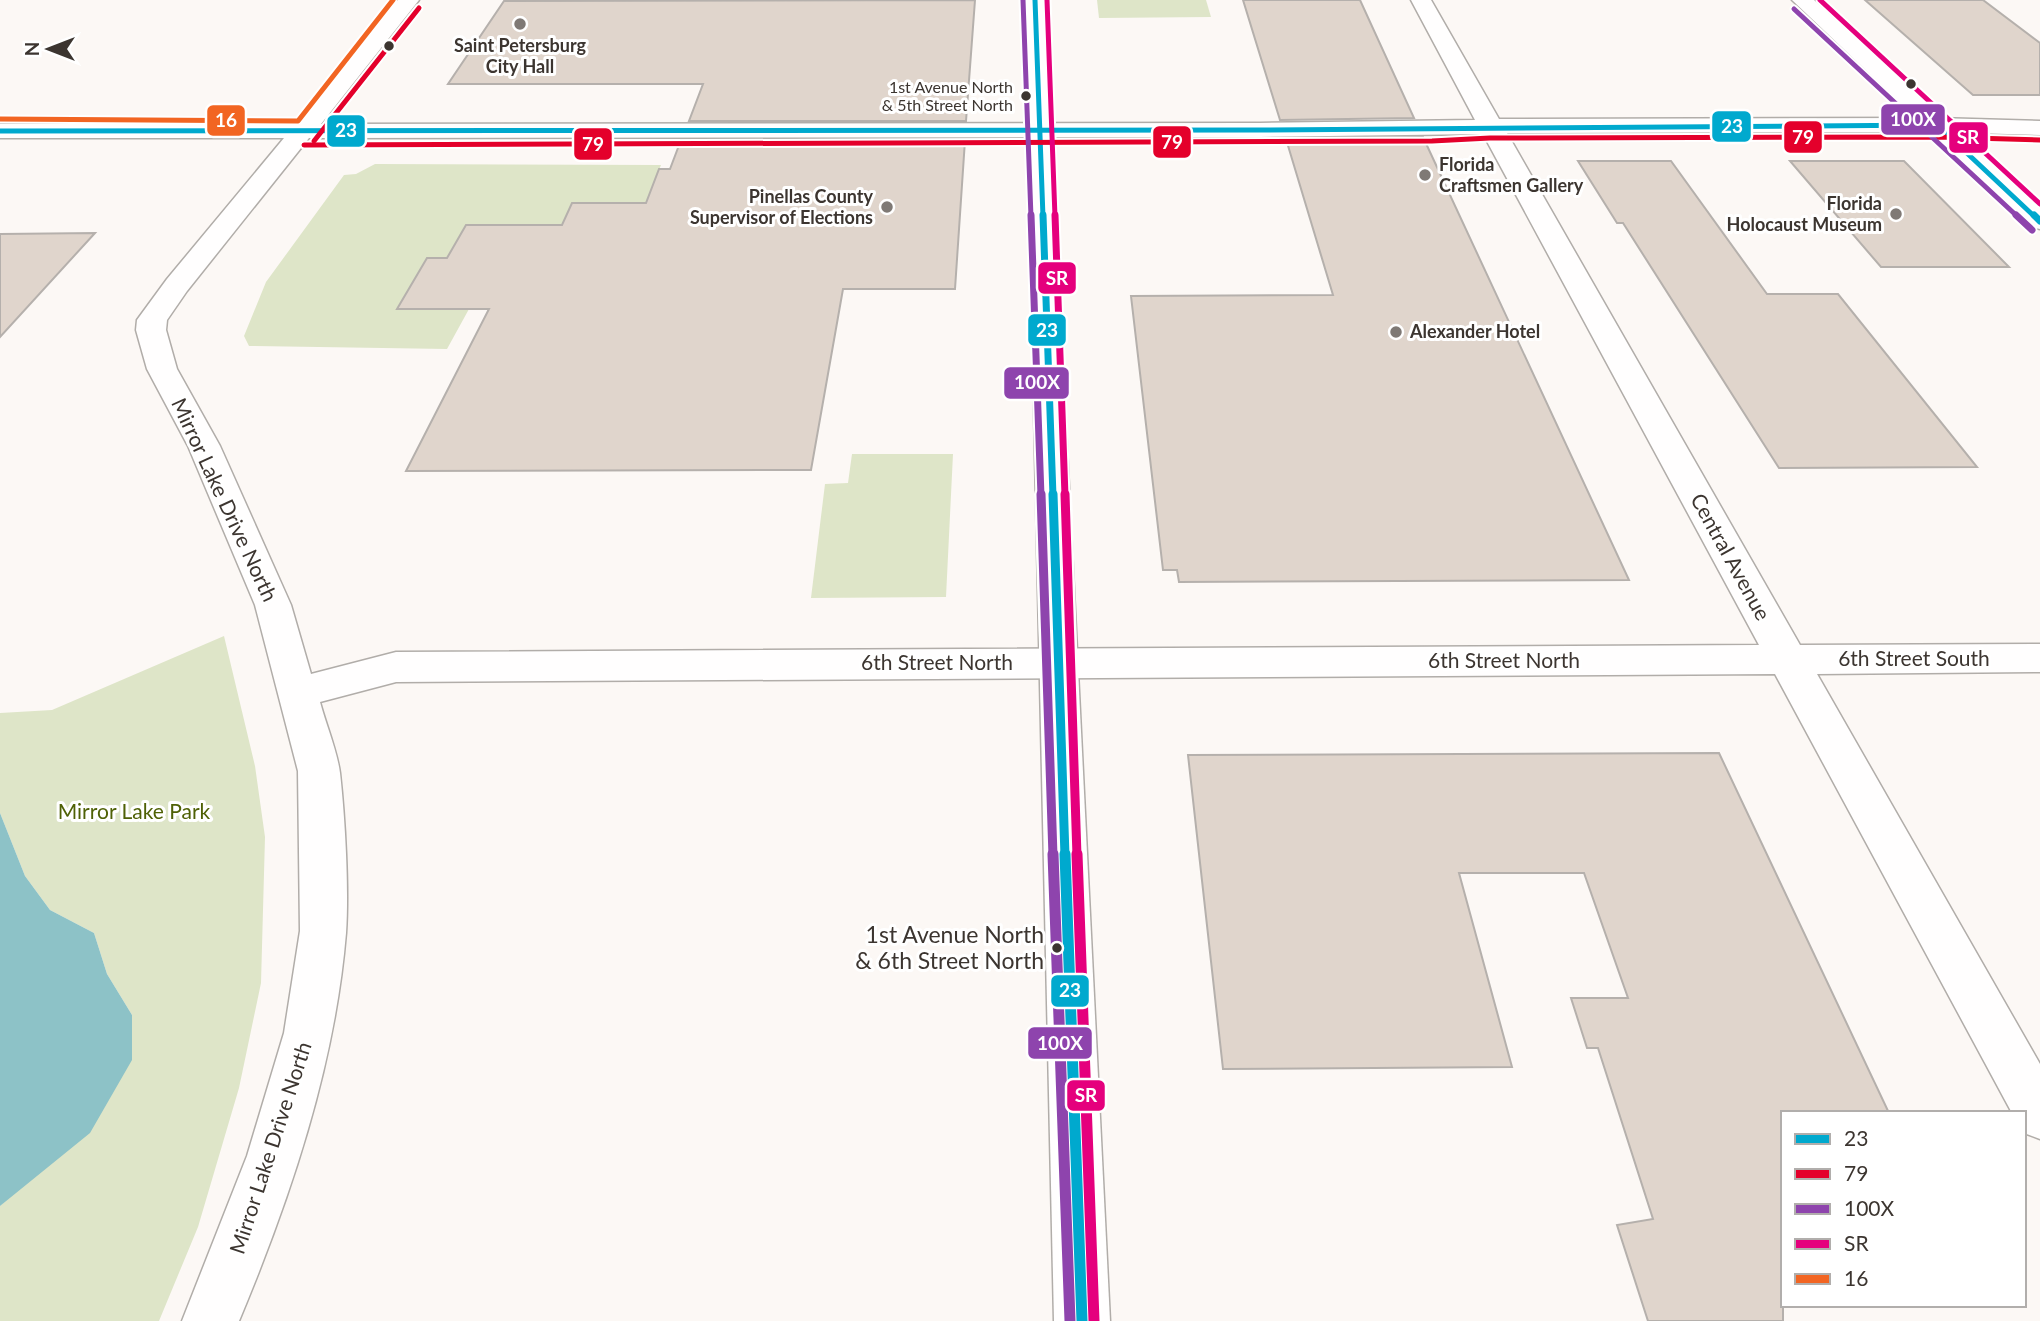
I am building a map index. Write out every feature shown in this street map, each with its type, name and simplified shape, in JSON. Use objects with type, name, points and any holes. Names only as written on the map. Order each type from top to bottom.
[{"type":"street","name":"Mirror Lake Drive North","points":[[210,1321],[231,1273],[273,1156],[308,1033],[323,932],[319,771],[273,605],[204,446],[162,369],[151,330],[152,320],[177,285],[304,133],[409,0]]},
{"type":"street","points":[[1035,0],[1082,1321]]},
{"type":"street","name":"Central Avenue","points":[[1421,0],[2040,1114]]},
{"type":"street","points":[[1802,0],[2040,221]]},
{"type":"street","points":[[0,131],[1040,131],[1937,125],[2040,128]]},
{"type":"street","name":"6th Street South","points":[[1787,659],[2040,658]]},
{"type":"street","name":"6th Street North","points":[[299,692],[396,667],[1787,659]]},
{"type":"green space","points":[[1097,0],[1206,0],[1211,17],[1099,18]]},
{"type":"green space","points":[[375,164],[661,165],[646,203],[572,203],[562,225],[467,225],[447,258],[397,309],[469,309],[447,349],[249,346],[244,336],[266,282],[344,175],[356,174]]},
{"type":"green space","points":[[852,454],[953,454],[946,597],[811,598],[825,484],[848,483]]},
{"type":"green space","name":"Mirror Lake Park","points":[[224,636],[255,766],[265,837],[261,983],[239,1088],[198,1227],[159,1321],[0,1321],[0,1206],[27,1181],[132,1015],[107,974],[94,933],[50,910],[25,876],[0,813],[0,713],[52,710]]},
{"type":"water","points":[[0,813],[25,876],[50,910],[94,933],[107,974],[132,1015],[132,1060],[90,1133],[0,1206]]},
{"type":"building","points":[[975,0],[966,121],[689,121],[703,84],[448,84],[504,1]]},
{"type":"building","points":[[1243,0],[1360,0],[1414,118],[1280,120]]},
{"type":"building","points":[[1865,0],[1983,0],[2040,43],[2040,95],[1973,95]]},
{"type":"building","points":[[1423,137],[1629,580],[1179,582],[1177,570],[1163,570],[1131,296],[1333,295],[1286,139]]},
{"type":"building","points":[[681,140],[965,140],[955,289],[843,289],[811,470],[406,471],[489,309],[397,309],[427,258],[447,258],[466,225],[562,225],[572,203],[646,203],[659,169],[670,169]]},
{"type":"building","points":[[1578,161],[1671,161],[1767,294],[1838,294],[1977,467],[1779,468],[1623,223],[1617,223]]},
{"type":"building","name":"Florida Holocaust Museum","points":[[1790,161],[1904,161],[2009,267],[1881,267]]},
{"type":"building","points":[[95,233],[0,337],[0,234]]},
{"type":"building","points":[[1719,753],[1888,1111],[1781,1111],[1783,1321],[1648,1321],[1617,1225],[1653,1219],[1598,1048],[1587,1048],[1571,998],[1628,998],[1584,873],[1459,873],[1512,1067],[1223,1069],[1188,755]]},
{"type":"transit line","name":"16","points":[[0,119],[298,121],[393,0]]},
{"type":"transit line","name":"100X","points":[[1023,0],[1070,1321]]},
{"type":"transit line","name":"23","points":[[1035,0],[1082,1321]]},
{"type":"transit line","name":"SR","points":[[1047,0],[1094,1321]]},
{"type":"transit line","name":"SR","points":[[1820,0],[2040,204]]},
{"type":"transit line","name":"79","points":[[314,141],[419,8]]},
{"type":"transit line","name":"100X","points":[[1794,9],[2032,230]]},
{"type":"transit line","name":"23","points":[[0,131],[1260,130],[1937,125],[2040,221]]},
{"type":"transit line","name":"79","points":[[304,145],[1432,141],[1490,138],[1937,137],[2040,140]]},
{"type":"place","name":"Saint Petersburg City Hall","points":[[520,24]]},
{"type":"place","name":"1st Avenue North & 5th Street North","points":[[1026,96]]},
{"type":"place","name":"Florida Craftsmen Gallery","points":[[1425,175]]},
{"type":"place","name":"Pinellas County Supervisor of Elections","points":[[887,207]]},
{"type":"place","name":"Florida Holocaust Museum","points":[[1896,214]]},
{"type":"place","name":"Alexander Hotel","points":[[1396,332]]},
{"type":"place","name":"1st Avenue North & 6th Street North","points":[[1057,948]]}]
